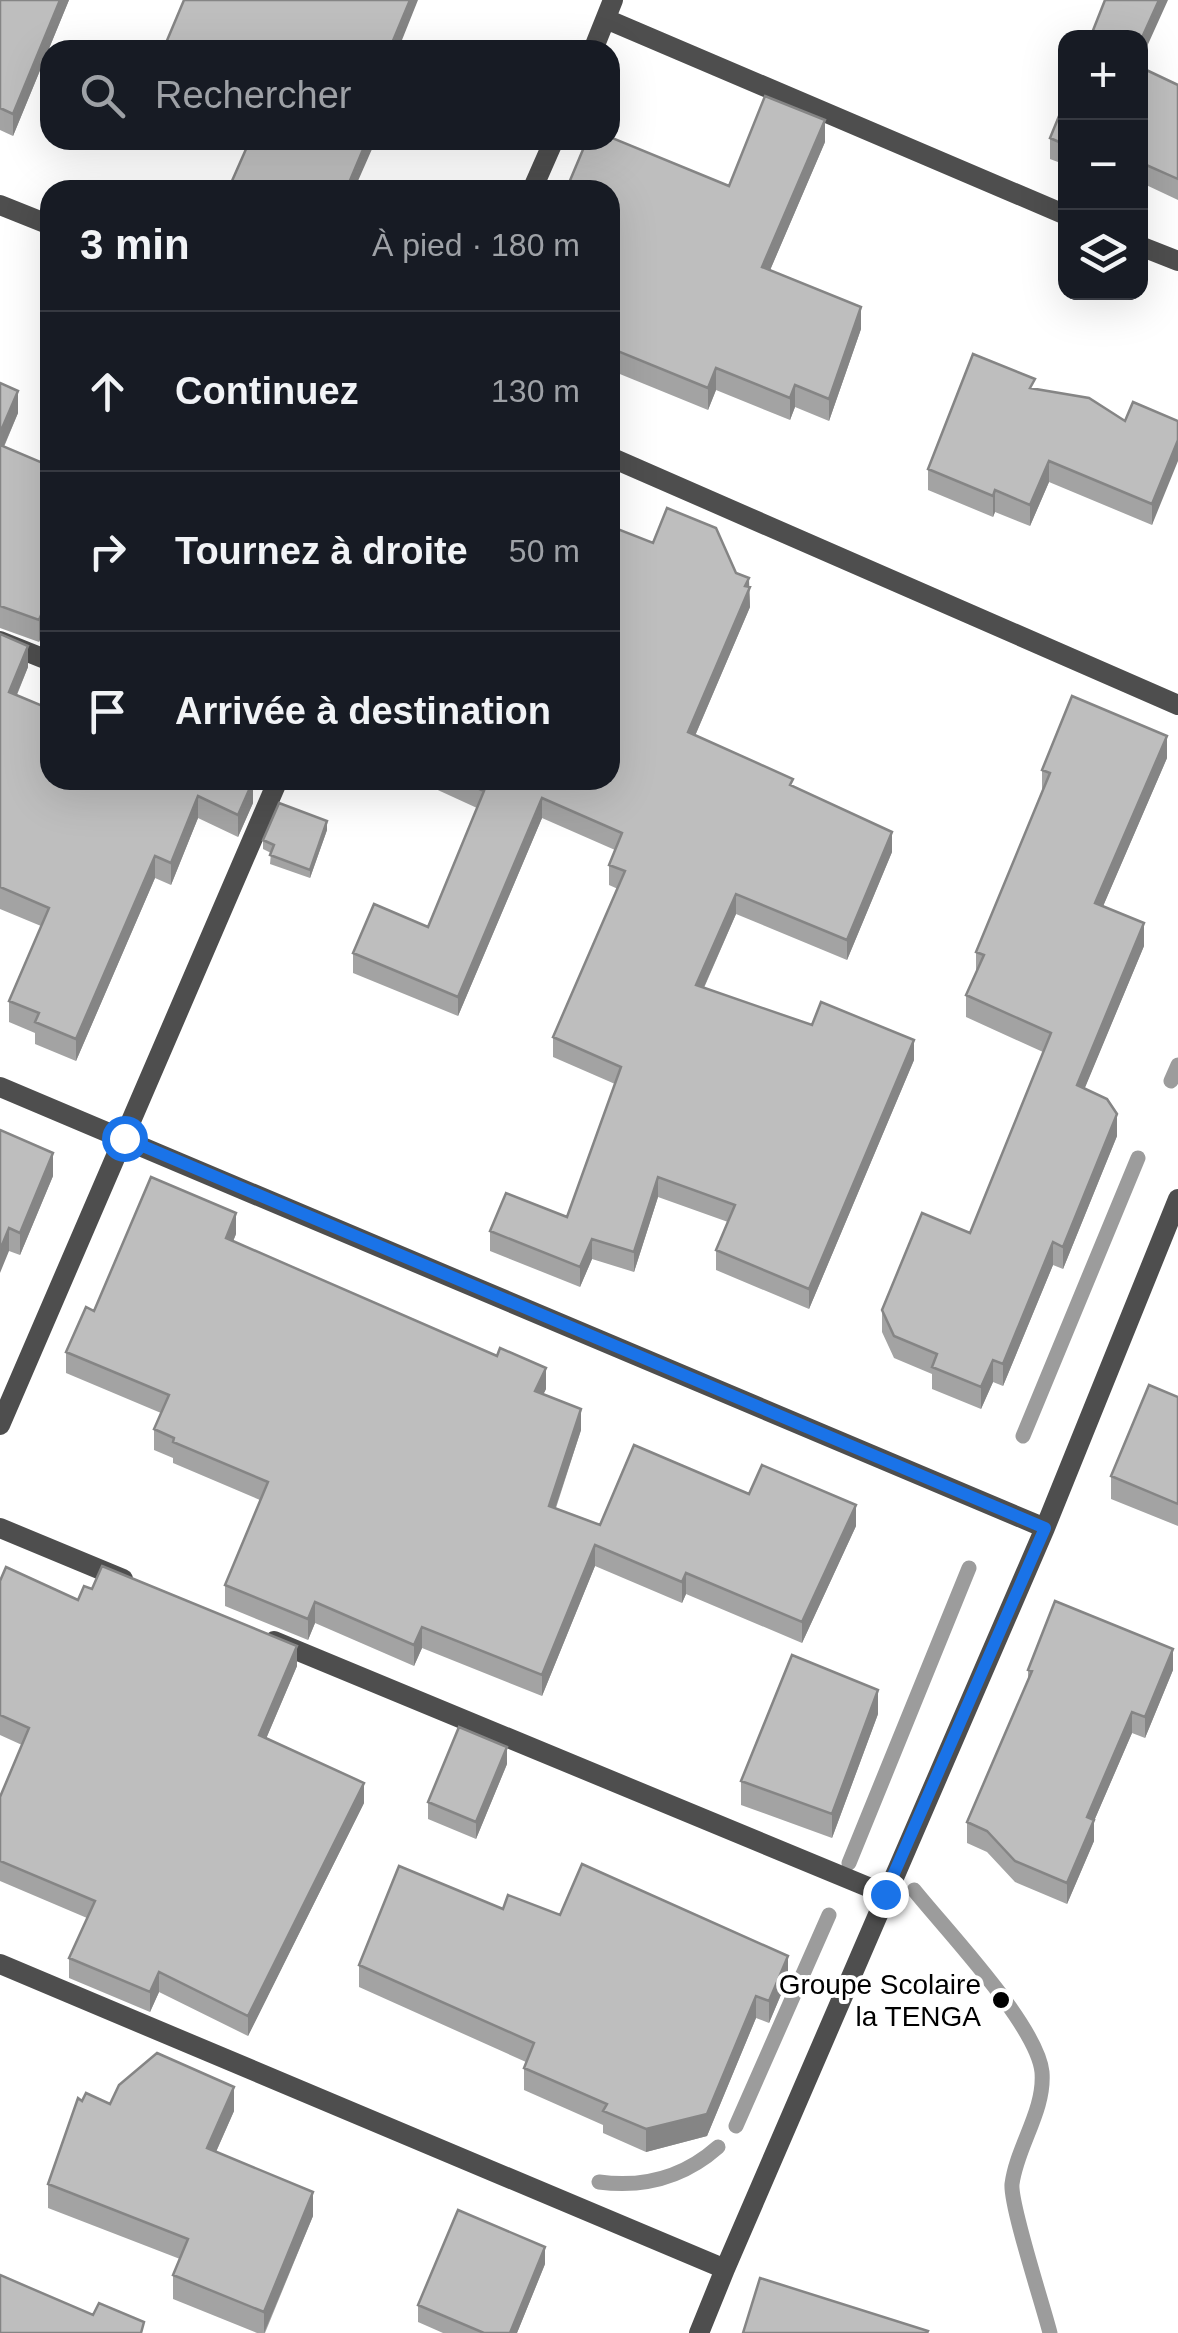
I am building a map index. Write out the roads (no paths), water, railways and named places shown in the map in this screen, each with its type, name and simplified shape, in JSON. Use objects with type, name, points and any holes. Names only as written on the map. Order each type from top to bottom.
[{"type":"street","points":[[597,40],[610,9],[1058,211]]},
{"type":"street","points":[[536,180],[550,150]]},
{"type":"street","points":[[0,205],[40,221]]},
{"type":"street","points":[[1148,249],[1178,261]]},
{"type":"street","points":[[620,461],[1178,705]]},
{"type":"street","points":[[0,641],[40,658]]},
{"type":"street","points":[[0,1425],[274,790]]},
{"type":"street","points":[[0,1087],[1045,1528]]},
{"type":"street","points":[[699,2333],[1045,1528],[1178,1198]]},
{"type":"street","points":[[0,1528],[148,1589]]},
{"type":"street","points":[[258,1634],[885,1894]]},
{"type":"street","points":[[0,1964],[725,2269]]},
{"type":"waterway","points":[[1171,1081],[1178,1065]]},
{"type":"waterway","points":[[1023,1436],[1138,1158]]},
{"type":"waterway","points":[[849,1863],[969,1568]]},
{"type":"waterway","points":[[914,1890],[1008,2004],[1036,2052],[1042,2086],[1012,2184],[1021,2233],[1050,2333]]},
{"type":"waterway","points":[[736,2126],[829,1915]]},
{"type":"waterway","points":[[599,2182],[632,2183],[662,2178],[691,2166],[718,2147]]},
{"type":"place","name":"Groupe Scolaire la TENGA","points":[[1001,2000]]}]
